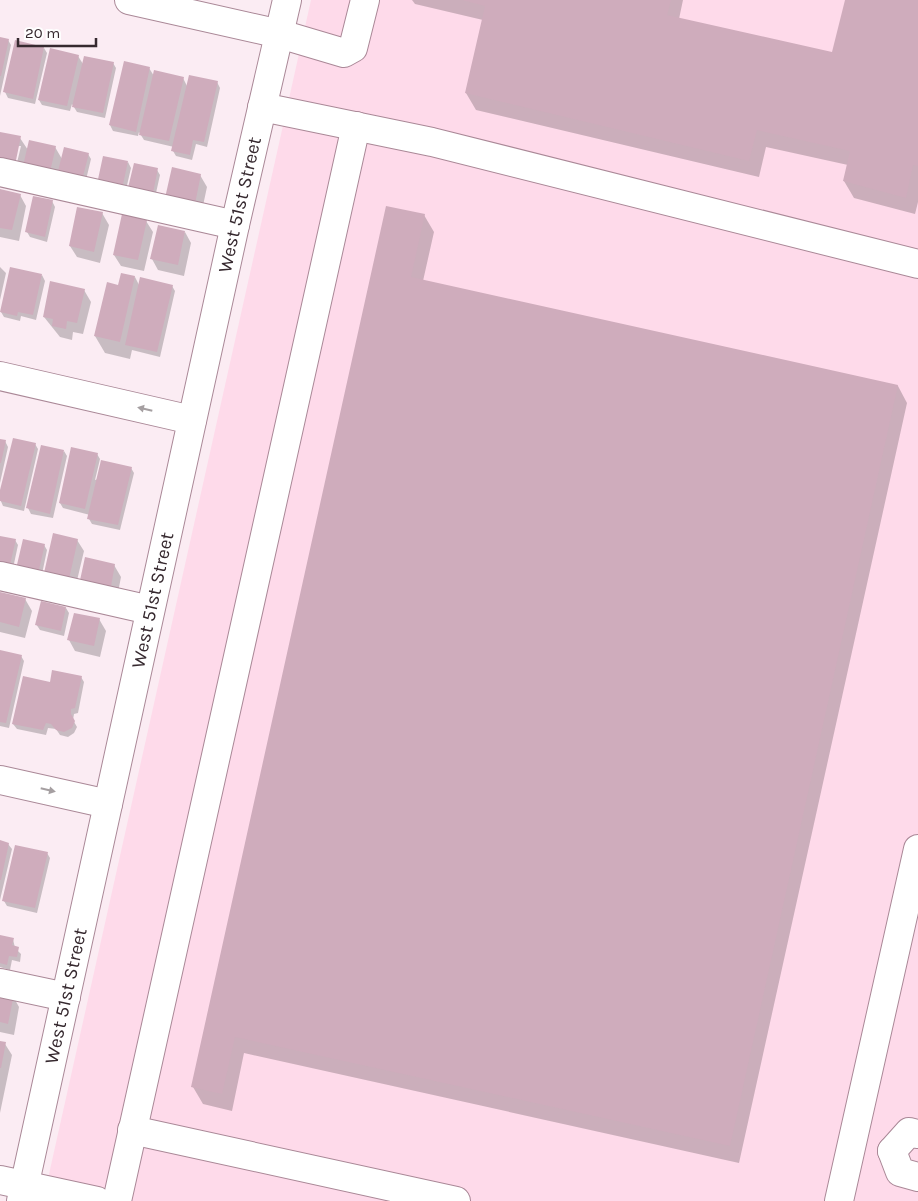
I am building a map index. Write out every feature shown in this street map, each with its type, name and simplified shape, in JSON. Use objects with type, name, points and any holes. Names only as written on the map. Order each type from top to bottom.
[{"type":"street","points":[[129,0],[280,34],[344,52],[353,48],[365,0]]},
{"type":"street","name":"West 51st Street","points":[[15,1189],[66,997],[235,225],[288,0]]},
{"type":"street","points":[[262,107],[432,142],[918,264]]},
{"type":"street","points":[[117,1201],[356,126]]},
{"type":"street","points":[[0,172],[235,225]]},
{"type":"street","points":[[0,376],[192,420]]},
{"type":"street","points":[[0,576],[150,610]]},
{"type":"street","points":[[0,780],[108,804]]},
{"type":"street","points":[[839,1201],[918,849]]},
{"type":"street","points":[[0,982],[66,997]]},
{"type":"street","points":[[132,1130],[373,1192],[456,1201]]},
{"type":"street","points":[[892,1151],[909,1132],[918,1134]]},
{"type":"street","points":[[853,1141],[892,1151]]},
{"type":"street","points":[[892,1151],[900,1172],[918,1177]]},
{"type":"street","points":[[15,1189],[96,1201]]},
{"type":"shaded area","points":[[311,0],[918,0],[918,1201],[43,1201]]},
{"type":"building","points":[[462,0],[671,0],[667,15],[832,52],[845,0],[918,0],[918,166],[913,165],[906,198],[843,181],[850,151],[757,130],[749,161],[465,93],[485,6]]},
{"type":"building","points":[[0,37],[9,39],[1,76],[0,76]]},
{"type":"building","points":[[15,40],[44,47],[33,99],[3,92]]},
{"type":"building","points":[[50,48],[79,55],[67,106],[38,100]]},
{"type":"building","points":[[84,56],[114,62],[103,113],[72,107]]},
{"type":"building","points":[[124,61],[150,67],[136,132],[109,125]]},
{"type":"building","points":[[154,70],[184,77],[169,141],[139,135]]},
{"type":"building","points":[[189,75],[218,81],[204,142],[193,140],[190,155],[171,151]]},
{"type":"building","points":[[0,132],[21,136],[15,165],[0,162]]},
{"type":"building","points":[[29,140],[56,146],[50,172],[23,166]]},
{"type":"building","points":[[64,147],[89,153],[82,180],[57,175]]},
{"type":"building","points":[[103,156],[128,161],[122,189],[97,184]]},
{"type":"building","points":[[134,163],[158,168],[152,198],[127,192]]},
{"type":"building","points":[[172,167],[201,174],[195,204],[165,198]]},
{"type":"building","points":[[0,189],[21,194],[12,230],[0,228]]},
{"type":"building","points":[[33,196],[53,200],[45,237],[25,232]]},
{"type":"building","points":[[386,206],[425,214],[411,277],[898,385],[730,1146],[235,1037],[222,1094],[191,1087]]},
{"type":"building","points":[[77,207],[103,212],[94,252],[69,246]]},
{"type":"building","points":[[122,214],[147,220],[138,260],[113,255]]},
{"type":"building","points":[[158,225],[185,231],[178,265],[150,259]]},
{"type":"building","points":[[10,267],[42,274],[33,315],[18,312],[17,316],[0,312]]},
{"type":"building","points":[[121,273],[135,276],[120,342],[94,336],[107,282],[118,285]]},
{"type":"building","points":[[140,277],[173,285],[157,352],[125,345]]},
{"type":"building","points":[[50,281],[85,289],[77,323],[67,321],[66,329],[52,326],[53,319],[43,317]]},
{"type":"building","points":[[13,438],[36,443],[21,506],[0,501],[0,490]]},
{"type":"building","points":[[0,439],[6,440],[1,463],[0,463]]},
{"type":"building","points":[[41,445],[64,450],[50,514],[26,508]]},
{"type":"building","points":[[71,447],[98,453],[85,509],[59,503]]},
{"type":"building","points":[[101,460],[132,467],[118,525],[87,519]]},
{"type":"building","points":[[53,533],[78,539],[69,579],[44,573]]},
{"type":"building","points":[[0,536],[16,539],[9,569],[0,566]]},
{"type":"building","points":[[23,539],[45,544],[38,574],[16,569]]},
{"type":"building","points":[[85,557],[115,564],[110,592],[79,585]]},
{"type":"building","points":[[0,592],[26,598],[19,627],[0,622]]},
{"type":"building","points":[[41,601],[66,607],[61,631],[35,625]]},
{"type":"building","points":[[74,613],[100,618],[94,646],[67,640]]},
{"type":"building","points":[[0,650],[22,655],[6,723],[0,722]]},
{"type":"building","points":[[52,670],[82,676],[75,708],[71,709],[71,714],[75,721],[72,728],[64,732],[56,730],[51,724],[46,723],[43,730],[12,724],[23,676],[50,682]]},
{"type":"building","points":[[0,840],[9,843],[1,880],[0,880]]},
{"type":"building","points":[[15,845],[48,852],[35,908],[2,901]]},
{"type":"building","points":[[0,935],[14,938],[12,945],[19,947],[17,957],[9,956],[7,965],[0,963]]},
{"type":"building","points":[[0,992],[14,994],[8,1024],[0,1022]]},
{"type":"building","points":[[0,1041],[6,1042],[1,1068],[0,1068]]}]
